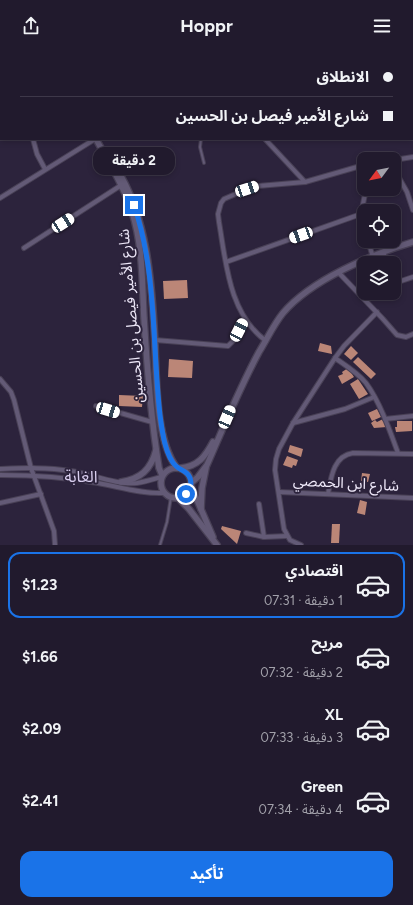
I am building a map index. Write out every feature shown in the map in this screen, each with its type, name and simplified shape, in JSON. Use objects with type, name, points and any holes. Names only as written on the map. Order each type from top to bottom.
[{"type":"street","points":[[33,140],[37,154],[45,169]]},
{"type":"street","points":[[0,198],[93,140]]},
{"type":"street","name":"شارع الأمير فيصل بن الحسين","points":[[96,140],[123,184],[138,240],[141,261],[143,308],[152,422],[159,468],[162,476]]},
{"type":"street","name":"شارع الأمير فيصل بن الحسين","points":[[101,140],[136,210],[143,237],[150,276],[157,382],[162,426],[168,452],[179,468]]},
{"type":"street","points":[[266,140],[305,182]]},
{"type":"street","points":[[401,159],[413,157]]},
{"type":"street","points":[[266,340],[252,329],[244,318],[231,287],[218,214],[221,203],[238,193],[258,186],[305,182],[357,167]]},
{"type":"street","points":[[401,182],[413,210]]},
{"type":"street","points":[[24,248],[123,184]]},
{"type":"street","points":[[226,262],[357,215]]},
{"type":"street","points":[[376,256],[413,242]]},
{"type":"street","points":[[0,469],[31,468],[71,471],[121,482],[138,483],[162,476],[169,469],[192,466],[203,459],[222,429],[241,386],[266,340],[278,320],[291,304],[339,272],[357,264]]},
{"type":"street","points":[[339,272],[397,335],[406,337],[413,334]]},
{"type":"street","points":[[401,281],[413,277]]},
{"type":"street","points":[[143,308],[153,309]]},
{"type":"street","points":[[301,545],[292,542],[284,529],[275,470],[276,459],[293,423],[334,358],[377,312]]},
{"type":"street","points":[[155,340],[230,345],[244,318]]},
{"type":"street","points":[[334,358],[350,368],[366,383],[385,419],[398,453]]},
{"type":"street","points":[[0,379],[14,400],[31,468],[54,531],[55,545]]},
{"type":"street","points":[[0,385],[6,386]]},
{"type":"street","points":[[293,423],[345,409],[374,397]]},
{"type":"street","points":[[96,406],[152,422]]},
{"type":"street","points":[[385,419],[413,416]]},
{"type":"street","points":[[162,476],[161,486],[164,493],[170,497],[178,498],[186,494],[206,465],[220,437],[222,429]]},
{"type":"street","points":[[121,482],[134,479],[144,472],[152,460],[156,448]]},
{"type":"street","points":[[328,494],[332,475],[337,463],[346,454],[413,454]]},
{"type":"street","points":[[201,511],[201,493],[206,465]]},
{"type":"street","points":[[179,468],[188,474],[201,511],[216,544]]},
{"type":"street","points":[[0,475],[60,477],[147,493],[164,493]]},
{"type":"street","name":"شارع ابن الحمصي","points":[[279,492],[413,498]]},
{"type":"street","points":[[0,503],[41,494]]},
{"type":"street","points":[[178,498],[189,509],[216,544]]},
{"type":"street","points":[[259,504],[264,537]]},
{"type":"street","points":[[246,533],[264,537],[287,536]]},
{"type":"lane","points":[[201,140],[200,147],[204,163]]},
{"type":"lane","points":[[160,545],[167,522],[170,497]]},
{"type":"building","points":[[187,280],[188,298],[164,299],[163,281]]},
{"type":"building","points":[[320,343],[331,346],[332,354],[318,351]]},
{"type":"building","points":[[351,346],[358,353],[351,360],[344,354]]},
{"type":"building","points":[[358,357],[376,374],[371,379],[353,362]]},
{"type":"building","points":[[169,359],[193,361],[192,378],[168,377]]},
{"type":"building","points":[[348,368],[354,377],[342,384],[338,376],[343,374],[342,372]]},
{"type":"building","points":[[358,379],[368,394],[359,399],[350,384]]},
{"type":"building","points":[[119,395],[143,396],[142,407],[119,406]]},
{"type":"building","points":[[377,409],[381,417],[372,421],[368,413]]},
{"type":"building","points":[[383,419],[387,427],[374,428],[371,423],[375,420],[377,422]]},
{"type":"building","points":[[397,421],[412,421],[412,431],[396,432],[395,427],[397,427]]},
{"type":"building","points":[[290,445],[303,449],[301,457],[288,452]]},
{"type":"building","points":[[287,456],[298,460],[296,466],[293,465],[292,468],[283,465]]},
{"type":"building","points":[[362,473],[370,474],[368,482],[361,481]]},
{"type":"building","points":[[360,500],[367,502],[365,515],[357,513]]},
{"type":"building","points":[[332,524],[340,524],[339,543],[331,543]]},
{"type":"building","points":[[222,526],[241,531],[237,544],[221,529]]},
{"type":"district","name":"الغابة","points":[[81,476]]},
{"type":"route","points":[[134,205],[143,237],[150,276],[156,349],[158,398],[162,426],[168,452],[172,460],[177,468],[184,470],[190,477],[191,484],[186,494]]}]
